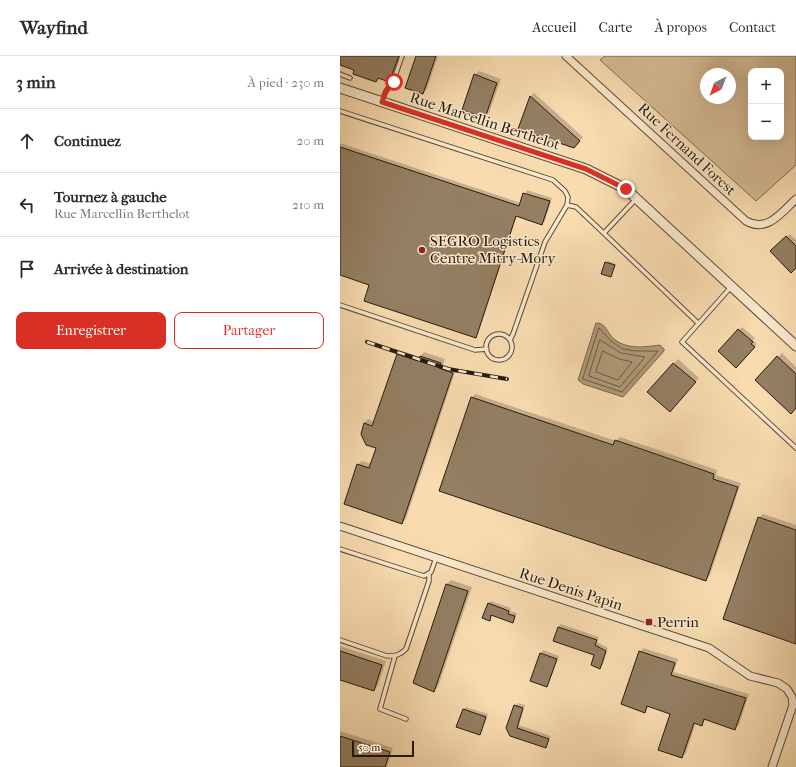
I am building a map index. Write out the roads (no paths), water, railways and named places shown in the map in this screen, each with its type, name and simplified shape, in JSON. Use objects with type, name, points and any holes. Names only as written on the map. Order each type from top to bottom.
[{"type":"street","name":"Rue Fernand Forest","points":[[566,56],[746,221],[754,224],[767,224],[796,199]]},
{"type":"street","name":"Rue Marcellin Berthelot","points":[[340,88],[586,169],[620,186],[636,198],[796,346]]},
{"type":"street","name":"Rue Denis Papin","points":[[340,526],[709,648],[750,676],[778,684],[787,689],[792,697],[793,706],[772,767]]},
{"type":"lane","points":[[382,102],[386,91],[394,82],[402,56]]},
{"type":"lane","points":[[340,74],[350,78]]},
{"type":"lane","points":[[340,110],[553,180],[565,191],[568,197],[567,205],[545,242],[510,340],[511,350],[502,359],[490,356],[487,349],[487,341],[493,336],[500,334],[510,340]]},
{"type":"lane","points":[[604,233],[636,198]]},
{"type":"lane","points":[[567,205],[576,207],[698,323]]},
{"type":"lane","points":[[731,287],[682,342],[796,448]]},
{"type":"lane","points":[[340,305],[475,350],[487,349]]},
{"type":"lane","points":[[340,549],[424,576],[429,574]]},
{"type":"lane","points":[[340,640],[387,656],[395,656],[406,649],[429,581],[429,574],[436,558]]},
{"type":"lane","points":[[395,656],[380,709],[406,719]]},
{"type":"water","points":[[596,323],[602,324],[614,339],[625,345],[636,347],[660,345],[664,349],[664,351],[623,397],[583,384],[578,380]]},
{"type":"railway","points":[[367,342],[448,369],[507,379]]},
{"type":"place","name":"SEGRO Logistics Centre Mitry-Mory","points":[[422,250]]},
{"type":"place","name":"Perrin","points":[[649,622]]}]
